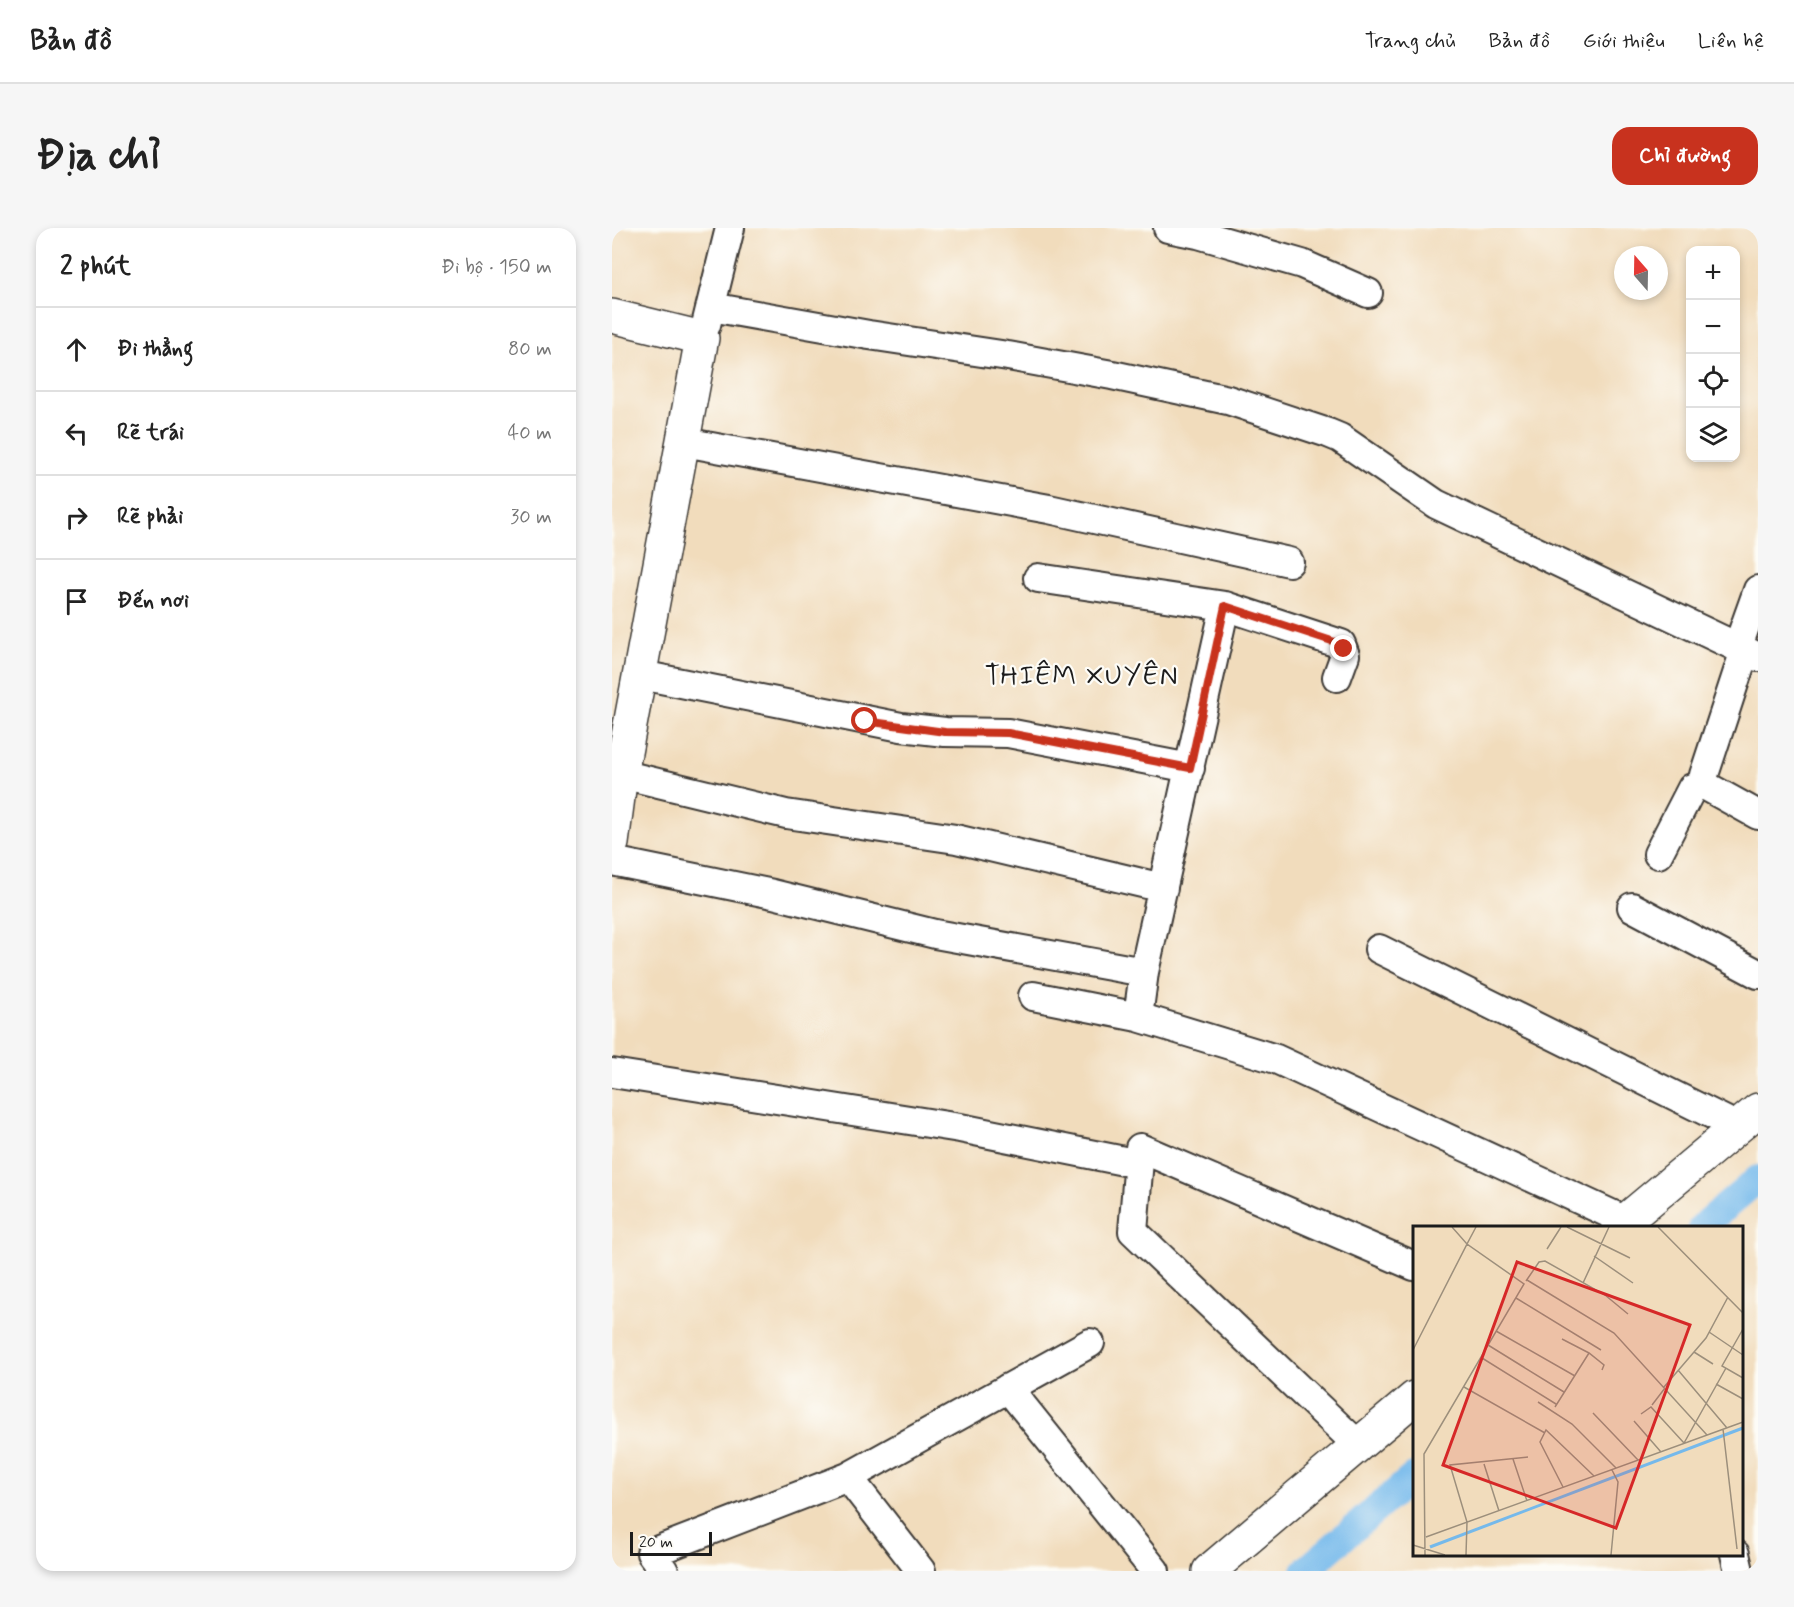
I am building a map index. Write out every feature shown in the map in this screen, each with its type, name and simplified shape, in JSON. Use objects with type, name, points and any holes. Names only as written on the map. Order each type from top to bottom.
[{"type":"street","points":[[612,843],[621,774],[702,338],[730,228]]},
{"type":"street","points":[[1168,228],[1198,234],[1302,264],[1368,293]]},
{"type":"street","points":[[711,308],[1008,356],[1228,400],[1340,438],[1436,504],[1747,651]]},
{"type":"street","points":[[612,316],[702,338]]},
{"type":"street","points":[[684,442],[1049,509],[1289,561]]},
{"type":"street","points":[[1038,579],[1225,606],[1341,644],[1345,655],[1337,677]]},
{"type":"street","points":[[1704,775],[1747,651],[1758,590]]},
{"type":"street","points":[[1138,1017],[1144,972],[1225,606]]},
{"type":"street","points":[[641,675],[901,727],[945,732],[1008,733],[1190,768]]},
{"type":"street","points":[[621,774],[786,814],[956,839],[1163,888]]},
{"type":"street","points":[[1658,854],[1692,788],[1697,786],[1704,785],[1758,815]]},
{"type":"street","points":[[612,861],[772,894],[935,934],[1144,972]]},
{"type":"street","points":[[1632,907],[1758,974]]},
{"type":"street","points":[[1033,996],[1138,1017],[1276,1059],[1622,1224],[1748,1119],[1379,949]]},
{"type":"street","points":[[612,1073],[960,1128],[1139,1164]]},
{"type":"street","points":[[1358,1445],[1133,1231],[1140,1148],[1413,1266]]},
{"type":"street","points":[[664,1571],[651,1553],[848,1477],[1090,1343]]},
{"type":"street","points":[[1008,1388],[1155,1571]]},
{"type":"street","points":[[1209,1571],[1413,1399]]},
{"type":"street","points":[[848,1477],[921,1571]]},
{"type":"street","points":[[1735,1556],[1739,1571]]},
{"type":"waterway","points":[[1703,1226],[1758,1179]]},
{"type":"waterway","points":[[1305,1571],[1413,1477]]},
{"type":"district","name":"THIÊM XUYÊN","points":[[1082,676]]},
{"type":"route","points":[[865,721],[945,732],[1008,733],[1190,768],[1225,606],[1341,644],[1344,649]]}]
